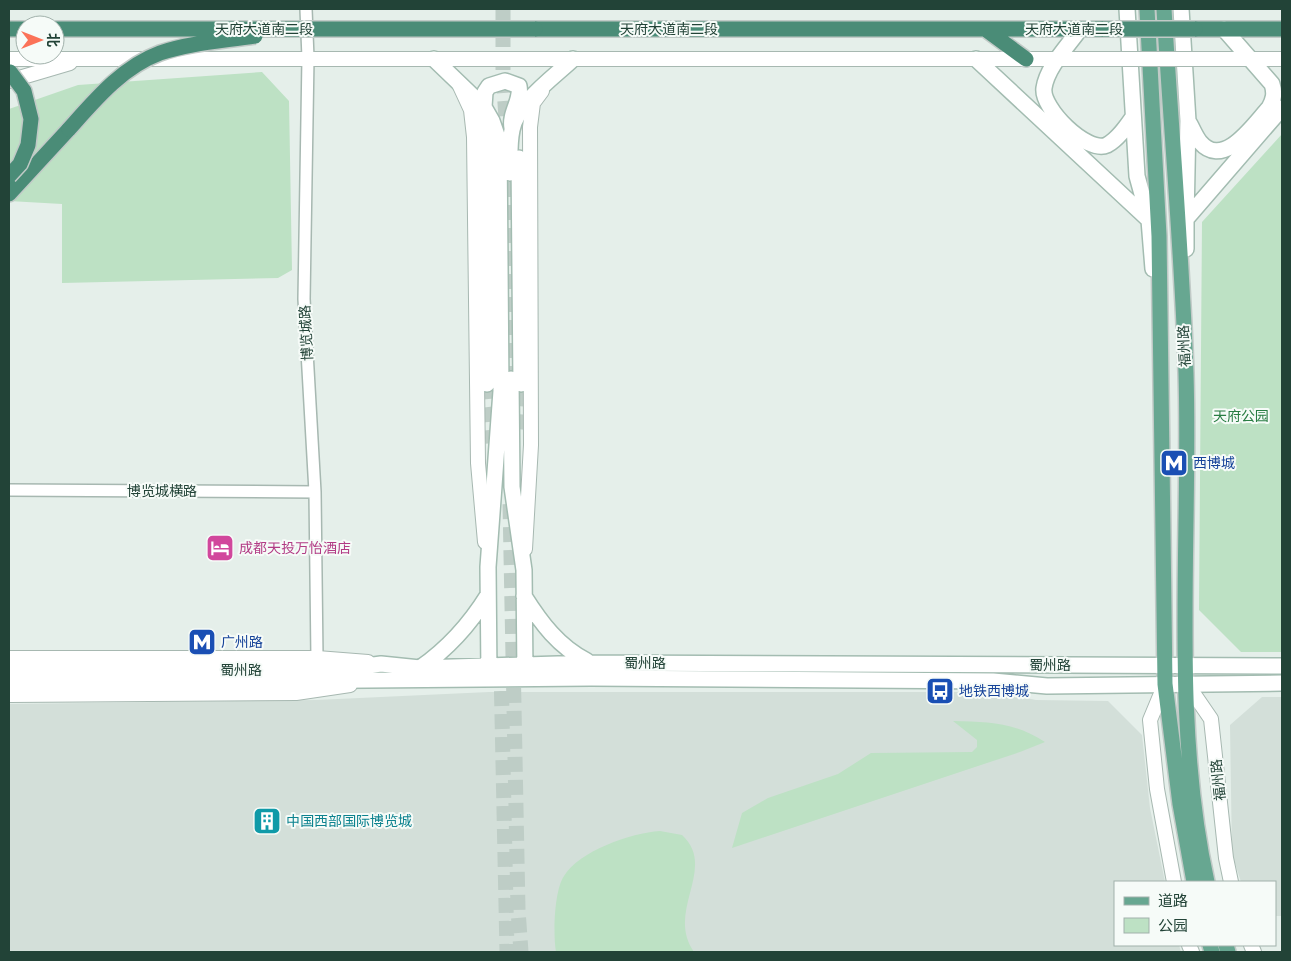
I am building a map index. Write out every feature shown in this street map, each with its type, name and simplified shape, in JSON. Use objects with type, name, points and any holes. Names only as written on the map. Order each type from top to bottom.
[{"type":"highway","name":"天府大道南二段","points":[[65,29],[1282,29]]},
{"type":"highway","points":[[9,194],[96,99],[141,62],[184,47],[303,29]]},
{"type":"highway","points":[[985,29],[1026,59]]},
{"type":"highway","points":[[9,71],[24,91],[31,119],[28,145],[23,158],[9,176]]},
{"type":"main road","points":[[1127,9],[1137,176],[1149,220],[1161,360]]},
{"type":"main road","name":"福州路","points":[[1147,9],[1159,236],[1166,684],[1176,776],[1194,881]]},
{"type":"main road","name":"福州路","points":[[1164,9],[1186,373],[1188,724],[1196,822],[1207,881]]},
{"type":"main road","points":[[1181,9],[1188,121],[1186,373]]},
{"type":"main road","points":[[1080,29],[1047,76],[1044,90],[1051,112],[1080,138],[1094,145],[1106,145],[1124,131],[1133,117]]},
{"type":"main road","points":[[1188,121],[1200,141],[1207,148],[1226,150],[1235,146],[1273,100],[1272,84],[1224,29]]},
{"type":"main road","points":[[434,59],[484,107],[499,140],[501,391],[488,567],[489,673]]},
{"type":"main road","points":[[512,128],[528,99],[573,59]]},
{"type":"main road","points":[[976,59],[1149,220]]},
{"type":"main road","points":[[487,384],[486,120],[484,107],[485,92],[489,86],[505,81],[519,86],[520,92],[510,119],[512,128],[510,166],[512,487],[524,570],[525,672]]},
{"type":"main road","points":[[521,384],[519,154],[521,129],[528,99]]},
{"type":"main road","points":[[1186,219],[1282,108]]},
{"type":"main road","points":[[420,668],[438,656],[470,623],[488,595]]},
{"type":"main road","points":[[523,595],[539,621],[570,652],[591,662]]},
{"type":"main road","name":"蜀州路","points":[[525,672],[591,662],[1282,666]]},
{"type":"main road","name":"蜀州路","points":[[9,670],[336,670],[381,664],[489,673]]},
{"type":"main road","name":"蜀州路","points":[[9,683],[385,680],[525,672],[993,681],[1047,686],[1282,683]]},
{"type":"street","name":"博览城路","points":[[306,9],[308,58],[304,299],[315,492],[317,658]]},
{"type":"street","points":[[9,59],[1282,59]]},
{"type":"street","points":[[9,81],[85,59]]},
{"type":"street","points":[[459,83],[471,110],[474,137],[478,463],[488,567]]},
{"type":"street","points":[[524,570],[532,445],[530,127],[533,103],[548,83]]},
{"type":"street","name":"博览城横路","points":[[9,490],[315,492]]},
{"type":"street","points":[[9,658],[317,658],[381,664]]},
{"type":"street","points":[[9,695],[296,693],[385,680]]},
{"type":"street","name":"福州路","points":[[1166,684],[1150,720],[1157,789],[1174,881]]},
{"type":"street","name":"福州路","points":[[1188,684],[1211,720],[1226,858],[1231,881]]},
{"type":"shaded area","points":[[489,692],[996,692],[1036,700],[1108,701],[1142,735],[1150,808],[1165,881],[1114,881],[1114,946],[1179,946],[1181,952],[9,952],[9,704],[316,700]]},
{"type":"shaded area","points":[[1262,697],[1282,697],[1282,916],[1276,916],[1276,881],[1241,881],[1232,854],[1230,725]]},
{"type":"green space","points":[[262,72],[289,101],[292,270],[278,278],[62,283],[62,204],[9,201],[9,109],[78,85]]},
{"type":"green space","name":"天府公园","points":[[1282,134],[1282,652],[1241,652],[1199,610],[1202,222]]},
{"type":"green space","points":[[953,721],[1001,724],[1023,730],[1045,742],[732,848],[742,813],[768,798],[838,774],[871,753],[972,752],[977,747],[977,740]]},
{"type":"green space","points":[[660,831],[682,835],[692,848],[695,861],[694,876],[685,921],[687,937],[694,952],[556,952],[556,902],[564,876],[571,867],[593,851],[607,845],[635,835]]},
{"type":"tunnel","points":[[503,9],[503,73],[507,133]]},
{"type":"tunnel","points":[[508,159],[509,391]]},
{"type":"tunnel","points":[[487,384],[493,443]]},
{"type":"tunnel","points":[[517,429],[521,384]]},
{"type":"tunnel","points":[[510,504],[518,910],[521,952]]},
{"type":"tunnel","points":[[501,668],[507,952]]},
{"type":"place","name":"西博城","points":[[1174,463]]},
{"type":"place","name":"成都天投万怡酒店","points":[[220,548]]},
{"type":"place","name":"广州路","points":[[202,642]]},
{"type":"place","name":"地铁西博城","points":[[940,691]]},
{"type":"place","name":"中国西部国际博览城","points":[[267,821]]}]
